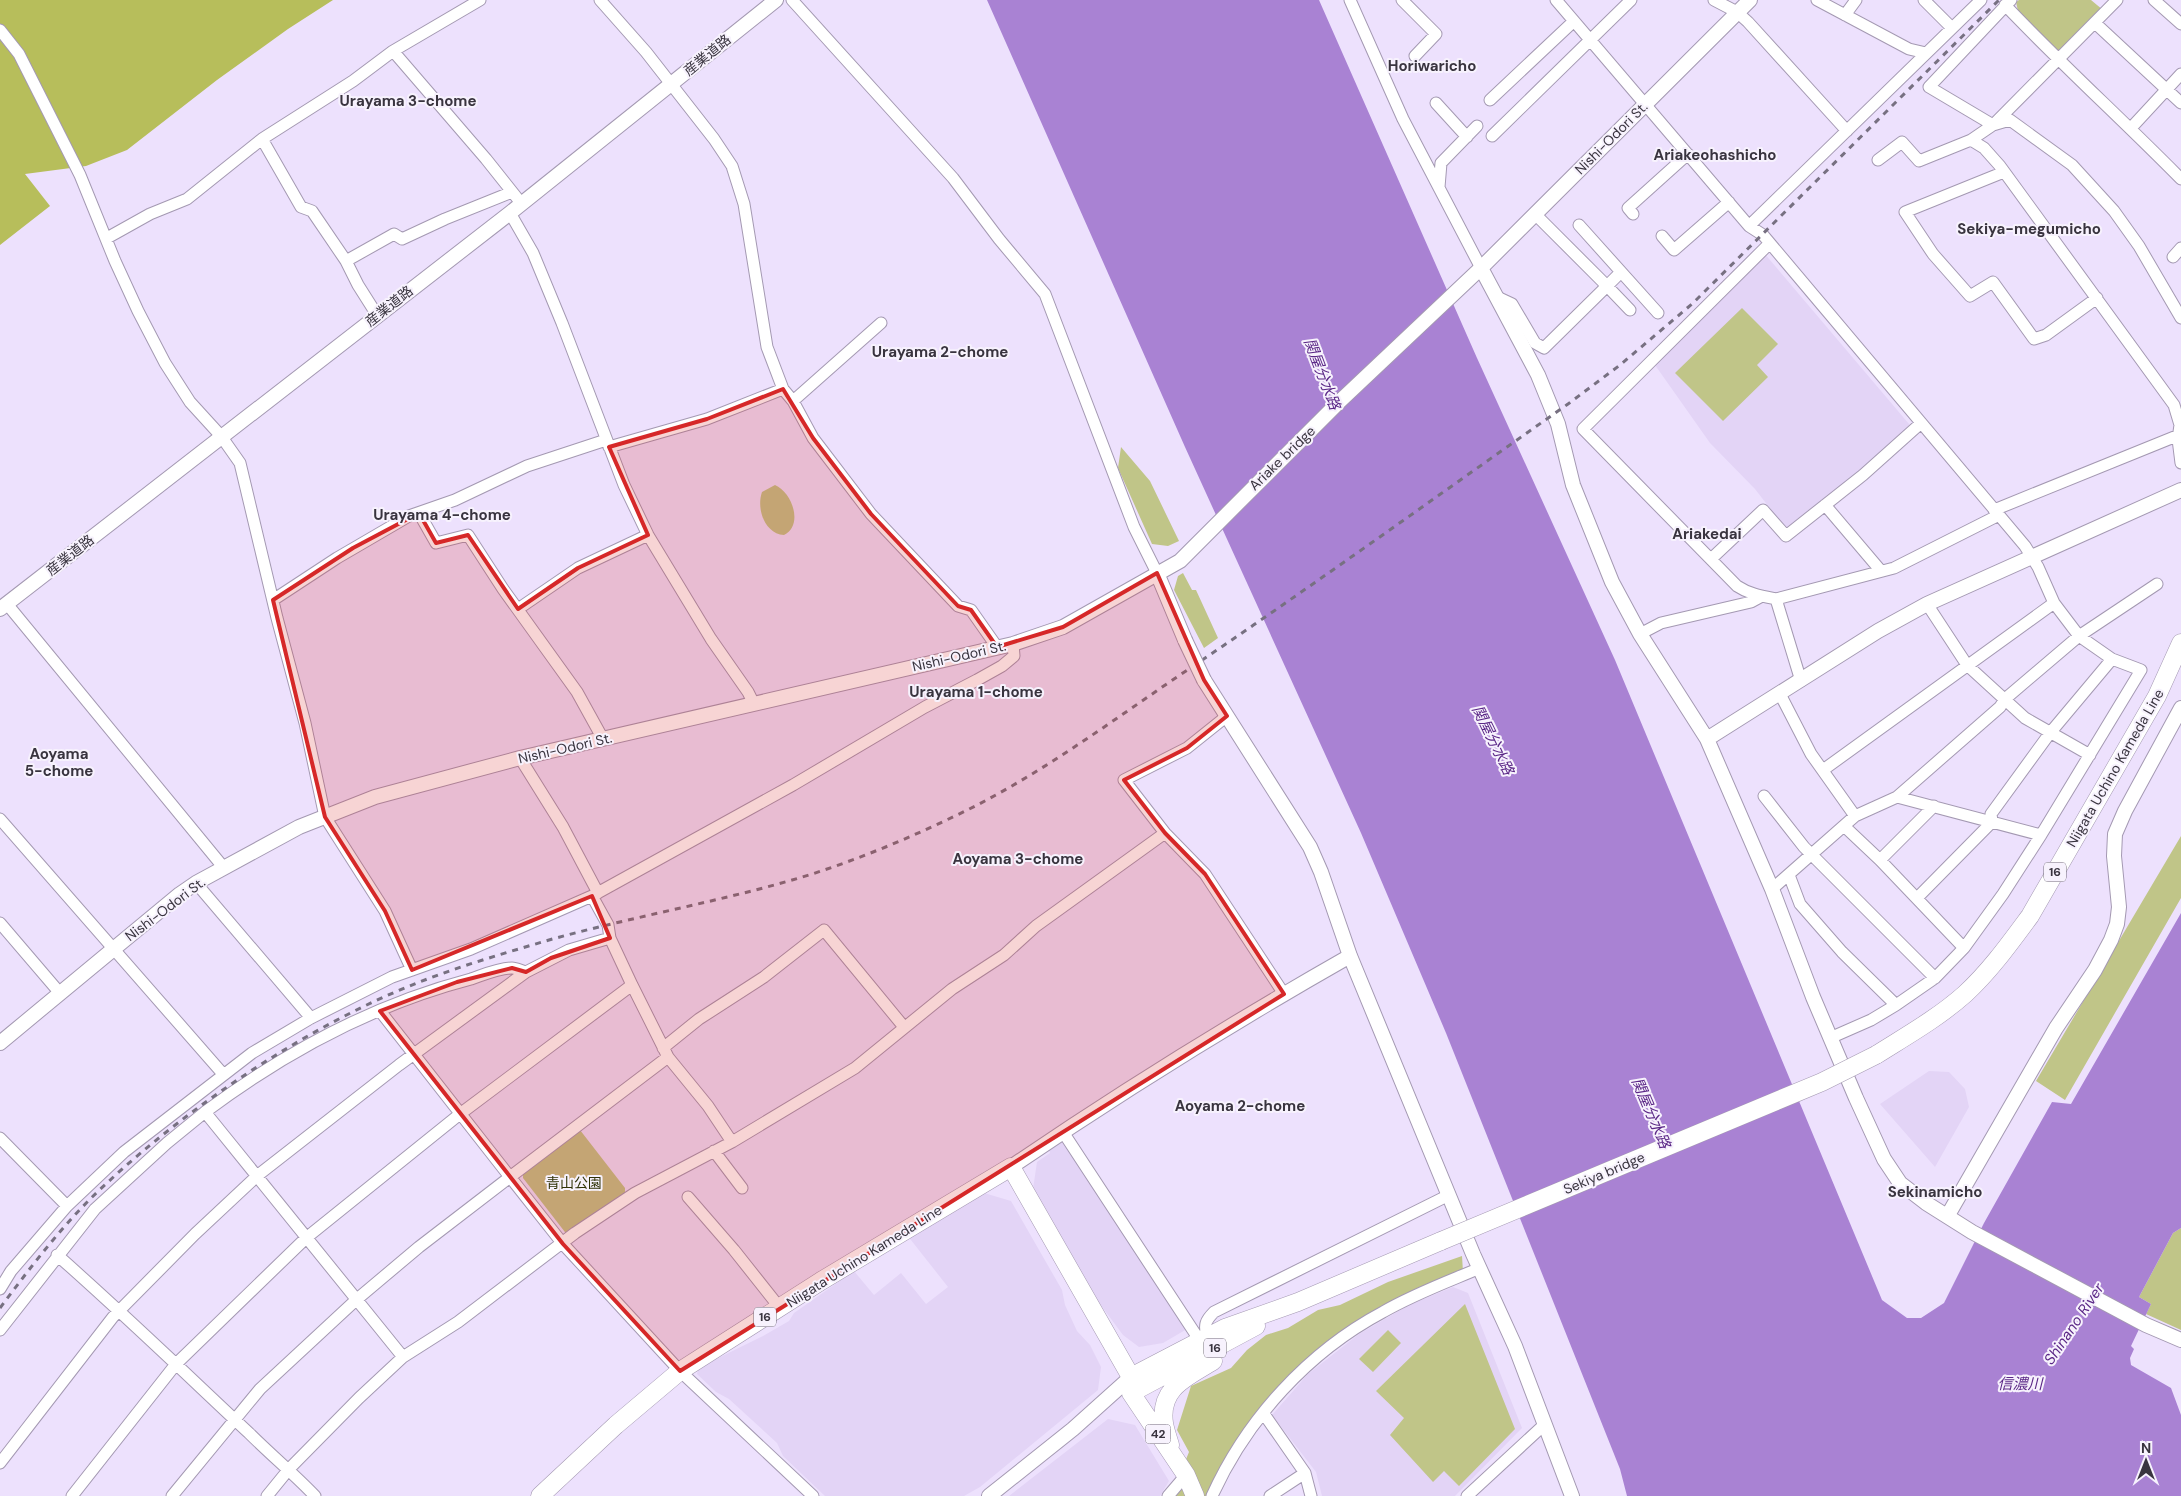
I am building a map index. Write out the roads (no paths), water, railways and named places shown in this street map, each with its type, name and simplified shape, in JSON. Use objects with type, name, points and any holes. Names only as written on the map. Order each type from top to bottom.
[{"type":"main road","name":"Niigata Uchino Kameda Line","points":[[1876,1055],[1935,1018],[1966,993],[1996,962],[2015,937],[2030,916],[2158,696],[2181,644]]},
{"type":"main road","name":"Sekiya bridge","points":[[1298,1302],[1822,1082],[1876,1055]]},
{"type":"main road","name":"Niigata Uchino Kameda Line","points":[[540,1496],[616,1426],[680,1371],[1008,1169]]},
{"type":"main road","points":[[1008,1169],[1128,1385]]},
{"type":"main road","name":"16","points":[[1128,1385],[1225,1328],[1298,1302]]},
{"type":"main road","name":"16","points":[[1128,1385],[1260,1324],[1298,1302]]},
{"type":"main road","points":[[1172,1456],[1164,1424],[1165,1398],[1182,1381],[1230,1351],[1260,1324]]},
{"type":"main road","name":"42","points":[[1128,1385],[1186,1475],[1195,1496]]},
{"type":"street","points":[[107,238],[150,214],[187,199],[262,139],[353,81],[393,51],[480,0]]},
{"type":"street","points":[[600,0],[646,52],[732,166],[744,204],[768,347],[783,389],[793,401],[814,438],[872,514],[958,606],[971,610],[997,647]]},
{"type":"street","name":"産業道路","points":[[3,607],[510,213],[776,0]]},
{"type":"street","points":[[792,0],[953,178],[999,239],[1045,294],[1134,527],[1204,680],[1310,847],[1321,872],[1350,956],[1449,1195],[1515,1346],[1572,1496]]},
{"type":"street","points":[[1350,0],[1403,119],[1439,189],[1476,272],[1497,297],[1538,375],[1558,424],[1574,485],[1612,582],[1640,634],[1708,739],[1772,889],[1830,1038],[1884,1159],[1900,1183],[1926,1203],[1948,1215],[1972,1232],[2146,1325],[2181,1340]]},
{"type":"street","points":[[1402,0],[1436,34],[1415,56]]},
{"type":"street","points":[[1556,0],[1749,226],[1762,235],[1920,424],[1997,512],[2032,556],[2054,603],[2079,636],[2112,659],[2141,670],[2041,835],[2003,894],[1964,948],[1935,978],[1896,1005],[1830,1038]]},
{"type":"street","points":[[1492,136],[1631,0]]},
{"type":"street","points":[[1714,0],[1737,12],[1748,22],[1847,131]]},
{"type":"street","name":"Nishi-Odori St.","points":[[1476,272],[1750,0]]},
{"type":"street","points":[[1817,0],[1909,50],[1926,53]]},
{"type":"street","points":[[1845,15],[1856,0]]},
{"type":"street","points":[[1924,0],[1952,28]]},
{"type":"street","points":[[1749,226],[1981,0]]},
{"type":"street","points":[[1878,160],[1902,142],[1919,161],[1971,140],[1993,125],[2117,0]]},
{"type":"street","points":[[2154,0],[2181,24]]},
{"type":"street","points":[[2181,179],[2131,128],[2059,60],[2008,2],[1929,87],[1993,125],[2010,120],[2072,165],[2127,227],[2181,318]]},
{"type":"street","points":[[1490,100],[1574,21]]},
{"type":"street","points":[[2095,23],[2181,103]]},
{"type":"street","points":[[0,30],[19,54],[80,175],[138,311],[165,363],[190,402],[221,436],[240,463],[305,724],[326,817],[385,911],[412,970]]},
{"type":"street","points":[[393,51],[521,203]]},
{"type":"street","points":[[2131,128],[2181,74]]},
{"type":"street","points":[[1436,103],[1467,137]]},
{"type":"street","points":[[1439,189],[1441,162],[1477,126]]},
{"type":"street","points":[[262,139],[302,207],[312,211],[346,262],[377,315]]},
{"type":"street","points":[[1971,140],[1984,148],[2004,172],[2174,405],[2180,428],[2181,463]]},
{"type":"street","points":[[1633,214],[1628,208],[1688,154]]},
{"type":"street","points":[[2004,172],[1905,212],[1933,254],[1970,296],[1993,282],[2034,339],[2046,335],[2097,298]]},
{"type":"street","points":[[346,262],[394,234],[402,239],[512,192]]},
{"type":"street","points":[[1662,236],[1674,250],[1729,202]]},
{"type":"street","points":[[510,213],[533,253],[562,323],[624,486],[648,535],[711,639],[748,692],[754,704]]},
{"type":"street","points":[[1534,214],[1630,310]]},
{"type":"street","points":[[1579,225],[1658,313]]},
{"type":"street","points":[[1769,244],[1583,429],[1737,586],[1748,593],[1776,599],[1894,568],[1997,512],[2180,428]]},
{"type":"street","name":"Ariake bridge","points":[[1180,561],[1278,462],[1476,272]]},
{"type":"street","points":[[1497,297],[1512,304],[1534,343],[1544,348],[1621,272]]},
{"type":"street","points":[[793,401],[881,322]]},
{"type":"street","points":[[273,600],[353,548],[419,513],[455,500],[527,466],[707,419],[783,389]]},
{"type":"street","points":[[1711,559],[1763,510],[1786,536],[1863,475],[1920,424]]},
{"type":"street","points":[[1708,739],[1878,631],[1927,604],[2181,490]]},
{"type":"street","points":[[1825,505],[1881,570]]},
{"type":"street","points":[[419,513],[436,543],[468,535],[577,692],[603,739]]},
{"type":"street","points":[[518,609],[578,568],[648,535]]},
{"type":"street","name":"Nishi-Odori St.","points":[[2,1038],[196,883],[299,827],[375,797],[520,758],[1013,644],[1063,627],[1180,561]]},
{"type":"street","points":[[1772,889],[1855,816],[1898,797],[2000,706],[2005,699],[2079,636],[2157,584]]},
{"type":"street","points":[[1640,634],[1661,623],[1751,602],[1762,596]]},
{"type":"street","points":[[1776,599],[1801,681]]},
{"type":"street","points":[[1823,770],[2054,603]]},
{"type":"street","points":[[1927,604],[1967,665],[2025,718],[2090,755]]},
{"type":"street","points":[[3,607],[224,868]]},
{"type":"street","points":[[0,1289],[11,1272],[67,1206],[124,1152],[252,1053],[312,1018],[392,977],[470,949],[595,895],[793,785],[925,707],[1002,666],[1014,656],[1013,644]]},
{"type":"street","points":[[1917,898],[1992,822],[1992,814],[2050,733],[2112,659]]},
{"type":"street","points":[[1780,694],[1811,754],[1855,816]]},
{"type":"street","points":[[1948,1215],[2056,1028],[2111,940],[2117,924],[2119,907],[2114,850],[2115,834],[2125,811],[2181,708]]},
{"type":"street","points":[[1228,716],[1187,748],[1124,780],[1165,833],[1205,874],[1284,994]]},
{"type":"street","points":[[520,758],[563,827],[608,925],[610,938],[665,1052],[708,1106],[732,1142]]},
{"type":"street","points":[[1764,796],[1804,847],[1935,978]]},
{"type":"street","points":[[1898,797],[2041,835]]},
{"type":"street","points":[[1880,860],[1934,806]]},
{"type":"street","points":[[0,819],[223,1074]]},
{"type":"street","points":[[1844,826],[1880,860],[1964,948]]},
{"type":"street","points":[[267,1496],[289,1468],[403,1357],[458,1322],[635,1193],[732,1142],[855,1068],[952,989],[1004,955],[1036,926],[1165,833]]},
{"type":"street","points":[[1789,875],[1800,904],[1842,952],[1896,1005]]},
{"type":"street","points":[[196,883],[312,1018]]},
{"type":"street","points":[[0,923],[59,992]]},
{"type":"street","points":[[172,1496],[260,1389],[356,1300],[419,1247],[510,1177],[665,1052],[699,1020],[764,977],[824,930],[904,1027]]},
{"type":"street","points":[[0,1463],[113,1317],[195,1234],[257,1176],[414,1053],[526,972],[569,950],[610,938]]},
{"type":"street","points":[[1008,1169],[1062,1132],[1284,994],[1350,956]]},
{"type":"street","points":[[0,1330],[94,1209],[167,1143],[232,1091],[324,1037],[380,1011],[458,982],[512,968],[526,972]]},
{"type":"street","points":[[72,1496],[176,1364],[306,1238],[460,1114],[632,985]]},
{"type":"street","points":[[380,1011],[563,1244],[680,1371],[813,1496]]},
{"type":"street","points":[[205,1112],[403,1357]]},
{"type":"street","points":[[1062,1132],[1204,1339]]},
{"type":"street","points":[[0,1138],[67,1206]]},
{"type":"street","points":[[714,1151],[742,1188]]},
{"type":"street","points":[[1204,1339],[1206,1320],[1214,1312],[1449,1195]]},
{"type":"street","points":[[688,1198],[734,1250],[780,1308]]},
{"type":"street","points":[[57,1255],[121,1311],[234,1419],[289,1468],[315,1496]]},
{"type":"street","points":[[1212,1496],[1243,1440],[1281,1392],[1304,1369],[1354,1329],[1411,1297],[1480,1268]]},
{"type":"street","points":[[989,1496],[1128,1385]]},
{"type":"street","points":[[1264,1414],[1305,1473],[1312,1496]]},
{"type":"street","points":[[1467,1496],[1545,1424]]},
{"type":"street","points":[[1270,1496],[1305,1473]]},
{"type":"street","points":[[1168,1496],[1186,1475]]},
{"type":"water","points":[[987,0],[1319,0],[1477,358],[1615,660],[1882,1300],[1907,1318],[1921,1318],[1944,1303],[1984,1223],[2052,1102],[2071,1104],[2181,913],[2181,1228],[2173,1233],[2139,1297],[2151,1304],[2131,1346],[2134,1349],[2130,1358],[2131,1365],[2171,1388],[2181,1415],[2181,1496],[1627,1496],[1620,1469],[1446,1033],[1361,833],[1185,447]]},
{"type":"railway","points":[[0,1308],[78,1211],[141,1153],[214,1096],[294,1044],[335,1021],[376,1000],[417,983],[499,955],[581,931],[777,884],[846,862],[901,841],[984,802],[1067,752],[1323,577],[1568,404],[1620,365],[1692,304],[1999,0]]},
{"type":"district","name":"Horiwaricho","points":[[1432,66]]},
{"type":"district","name":"Urayama 3-chome","points":[[408,101]]},
{"type":"district","name":"Ariakeohashicho","points":[[1715,155]]},
{"type":"district","name":"Sekiya-megumicho","points":[[2029,229]]},
{"type":"district","name":"Urayama 2-chome","points":[[940,352]]},
{"type":"district","name":"Urayama 4-chome","points":[[442,515]]},
{"type":"district","name":"Ariakedai","points":[[1707,534]]},
{"type":"district","name":"Urayama 1-chome","points":[[976,692]]},
{"type":"district","name":"Aoyama 5-chome","points":[[59,762]]},
{"type":"district","name":"Aoyama 3-chome","points":[[1018,859]]},
{"type":"district","name":"Aoyama 2-chome","points":[[1240,1106]]},
{"type":"district","name":"Sekinamicho","points":[[1935,1192]]},
{"type":"water label","name":"関屋分水路","points":[[1322,374]]},
{"type":"water label","name":"関屋分水路","points":[[1493,740]]},
{"type":"water label","name":"関屋分水路","points":[[1651,1113]]},
{"type":"water label","name":"Shinano River","points":[[2074,1324]]},
{"type":"water label","name":"信濃川","points":[[2020,1384]]},
{"type":"park label","name":"青山公園","points":[[574,1183]]}]
